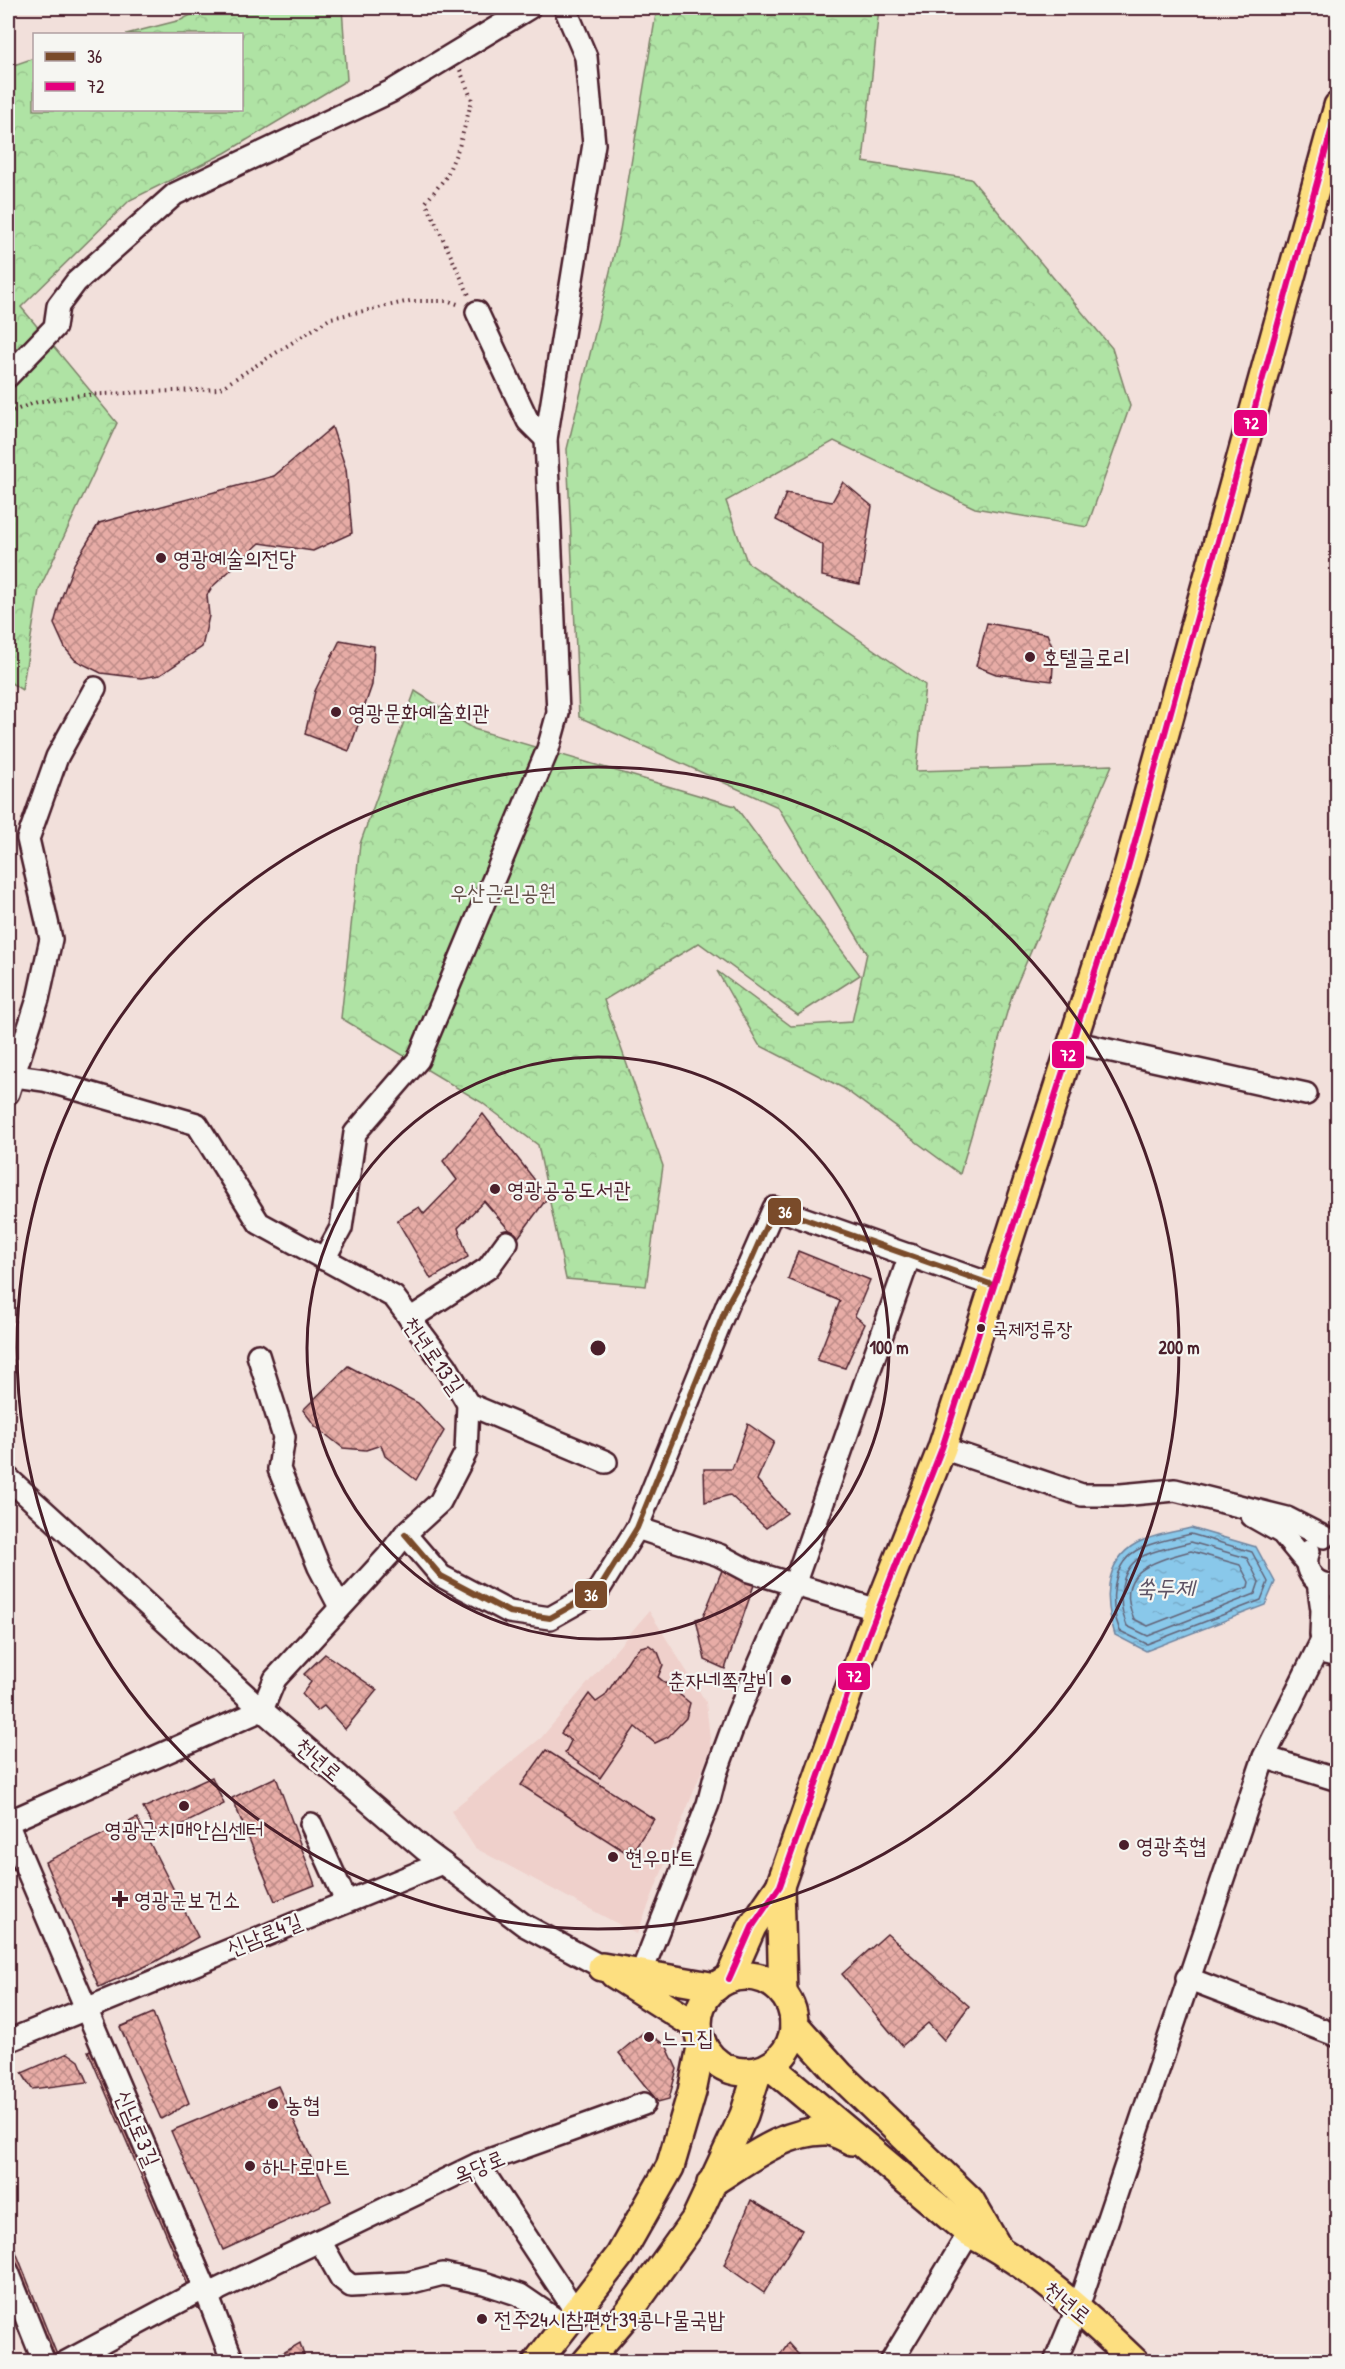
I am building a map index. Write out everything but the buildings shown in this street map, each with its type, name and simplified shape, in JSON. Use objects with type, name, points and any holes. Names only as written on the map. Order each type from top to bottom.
[{"type":"main road","points":[[537,2361],[620,2255],[670,2167],[692,2092],[700,2034],[700,2012],[706,1998],[722,1983],[752,1927],[780,1886],[878,1610],[942,1448],[1125,878],[1338,106]]},
{"type":"main road","points":[[780,1886],[783,1993]]},
{"type":"main road","points":[[602,1967],[722,1983],[743,1976],[772,1983],[783,1993],[791,2008],[795,2024],[840,2076],[970,2200],[998,2248]]},
{"type":"main road","points":[[602,1967],[700,2034],[709,2054],[724,2067],[744,2072],[764,2068],[867,2148],[969,2233],[998,2248]]},
{"type":"main road","points":[[586,2361],[628,2313],[695,2220],[764,2068],[788,2048],[795,2024]]},
{"type":"main road","points":[[711,2184],[759,2153],[799,2134],[829,2130],[867,2148]]},
{"type":"main road","name":"천년로","points":[[998,2248],[1078,2307],[1135,2361]]},
{"type":"street","points":[[8,376],[55,327],[58,306],[76,282],[175,194],[392,91],[452,52],[529,8]]},
{"type":"street","points":[[324,1259],[341,1228],[355,1133],[418,1060],[548,749],[558,713],[546,439],[594,144],[586,57],[565,8]]},
{"type":"street","points":[[477,312],[528,421],[546,439]]},
{"type":"street","points":[[9,1082],[38,999],[51,939],[28,839],[57,757],[95,688]]},
{"type":"street","points":[[1072,1042],[1306,1094]]},
{"type":"street","name":"천년로13길","points":[[9,1082],[44,1080],[197,1124],[259,1223],[394,1297],[446,1366],[468,1404],[466,1452],[440,1502],[405,1534],[388,1556],[275,1679],[262,1710]]},
{"type":"street","points":[[405,1534],[441,1576],[509,1612],[550,1618],[598,1591],[637,1528],[728,1303],[749,1265],[774,1208],[993,1285]]},
{"type":"street","points":[[410,1319],[488,1268],[507,1242]]},
{"type":"street","points":[[641,1974],[708,1804],[716,1773],[738,1713],[795,1582],[910,1255]]},
{"type":"street","points":[[258,1355],[284,1437],[279,1469],[319,1567],[340,1607]]},
{"type":"street","points":[[468,1404],[606,1462]]},
{"type":"street","points":[[942,1448],[1082,1495],[1121,1495],[1175,1490],[1287,1518],[1333,1534]]},
{"type":"street","points":[[8,1478],[262,1710],[8,1823]]},
{"type":"street","points":[[1233,1505],[1282,1533],[1306,1562],[1312,1577],[1328,1583],[1322,1610],[1325,1650]]},
{"type":"street","points":[[637,1528],[718,1554],[749,1571],[795,1582],[878,1610]]},
{"type":"street","points":[[1306,1562],[1311,1546],[1333,1534]]},
{"type":"street","points":[[1055,2361],[1078,2307],[1187,1978],[1264,1758],[1325,1650],[1338,1608]]},
{"type":"street","name":"천년로","points":[[262,1710],[442,1863],[524,1926],[602,1967]]},
{"type":"street","points":[[1264,1758],[1338,1780]]},
{"type":"street","name":"신남로3길","points":[[8,1823],[206,2292]]},
{"type":"street","points":[[311,1824],[346,1901]]},
{"type":"street","name":"신남로4길","points":[[8,2041],[442,1863]]},
{"type":"street","points":[[1187,1978],[1338,2036]]},
{"type":"street","name":"옥당로","points":[[206,2292],[320,2241],[478,2164],[644,2104]]},
{"type":"street","points":[[478,2164],[570,2319]]},
{"type":"street","points":[[891,2361],[969,2233]]},
{"type":"street","points":[[320,2241],[341,2278],[351,2286],[408,2283],[443,2274],[484,2283],[520,2295],[570,2319]]},
{"type":"street","points":[[8,2272],[44,2361]]},
{"type":"street","points":[[66,2361],[206,2292],[233,2361]]},
{"type":"path","points":[[452,52],[472,99],[459,147],[446,177],[426,202],[477,312]]},
{"type":"path","points":[[8,410],[10,412],[37,402],[82,395],[219,389],[331,318],[399,303],[449,300],[477,312]]},
{"type":"shaded area","points":[[649,1611],[706,1702],[711,1748],[637,1934],[475,1848],[451,1811],[541,1738]]},
{"type":"green space","points":[[204,8],[342,8],[347,80],[225,153],[130,200],[21,307],[117,423],[39,590],[22,690],[8,681],[8,67],[33,58],[33,111],[243,111],[243,33],[130,33],[181,20]]},
{"type":"green space","points":[[657,8],[879,8],[863,162],[971,179],[1112,348],[1130,406],[1087,527],[975,508],[834,441],[726,501],[747,562],[925,685],[916,771],[1112,765],[1012,995],[960,1174],[843,1088],[759,1045],[717,971],[791,1026],[852,1022],[867,953],[778,807],[579,717],[567,449],[620,230]]},
{"type":"green space","name":"우산근린공원","points":[[415,691],[474,729],[735,806],[860,975],[798,1015],[699,943],[604,1000],[663,1166],[646,1286],[566,1279],[538,1145],[481,1102],[341,1018],[360,844]]},
{"type":"water","name":"쑥두제","points":[[1191,1528],[1256,1547],[1275,1582],[1265,1605],[1146,1651],[1115,1635],[1108,1597],[1112,1572],[1117,1561],[1126,1551],[1143,1540]]},
{"type":"transit line","name":"72","points":[[729,1979],[752,1927],[780,1886],[869,1633],[942,1448],[1125,878],[1338,106]]},
{"type":"transit line","name":"36","points":[[405,1534],[441,1576],[509,1612],[550,1618],[598,1591],[637,1528],[728,1303],[749,1265],[774,1208],[993,1285]]},
{"type":"place","name":"영광예술의전당","points":[[161,558]]},
{"type":"place","name":"호텔글로리","points":[[1030,657]]},
{"type":"place","name":"영광문화예술회관","points":[[336,712]]},
{"type":"place","name":"영광공공도서관","points":[[495,1189]]},
{"type":"place","name":"국제정류장","points":[[981,1328]]},
{"type":"place","name":"춘자네쪽갈비","points":[[786,1680]]},
{"type":"place","name":"영광군치매안심센터","points":[[184,1806]]},
{"type":"place","name":"영광축협","points":[[1124,1845]]},
{"type":"place","name":"현우마트","points":[[613,1857]]},
{"type":"place","name":"영광군보건소","points":[[120,1899]]},
{"type":"place","name":"느그집","points":[[649,2037]]},
{"type":"place","name":"농협","points":[[273,2104]]},
{"type":"place","name":"하나로마트","points":[[250,2166]]},
{"type":"place","name":"전주24시참편한39콩나물국밥","points":[[482,2319]]}]
